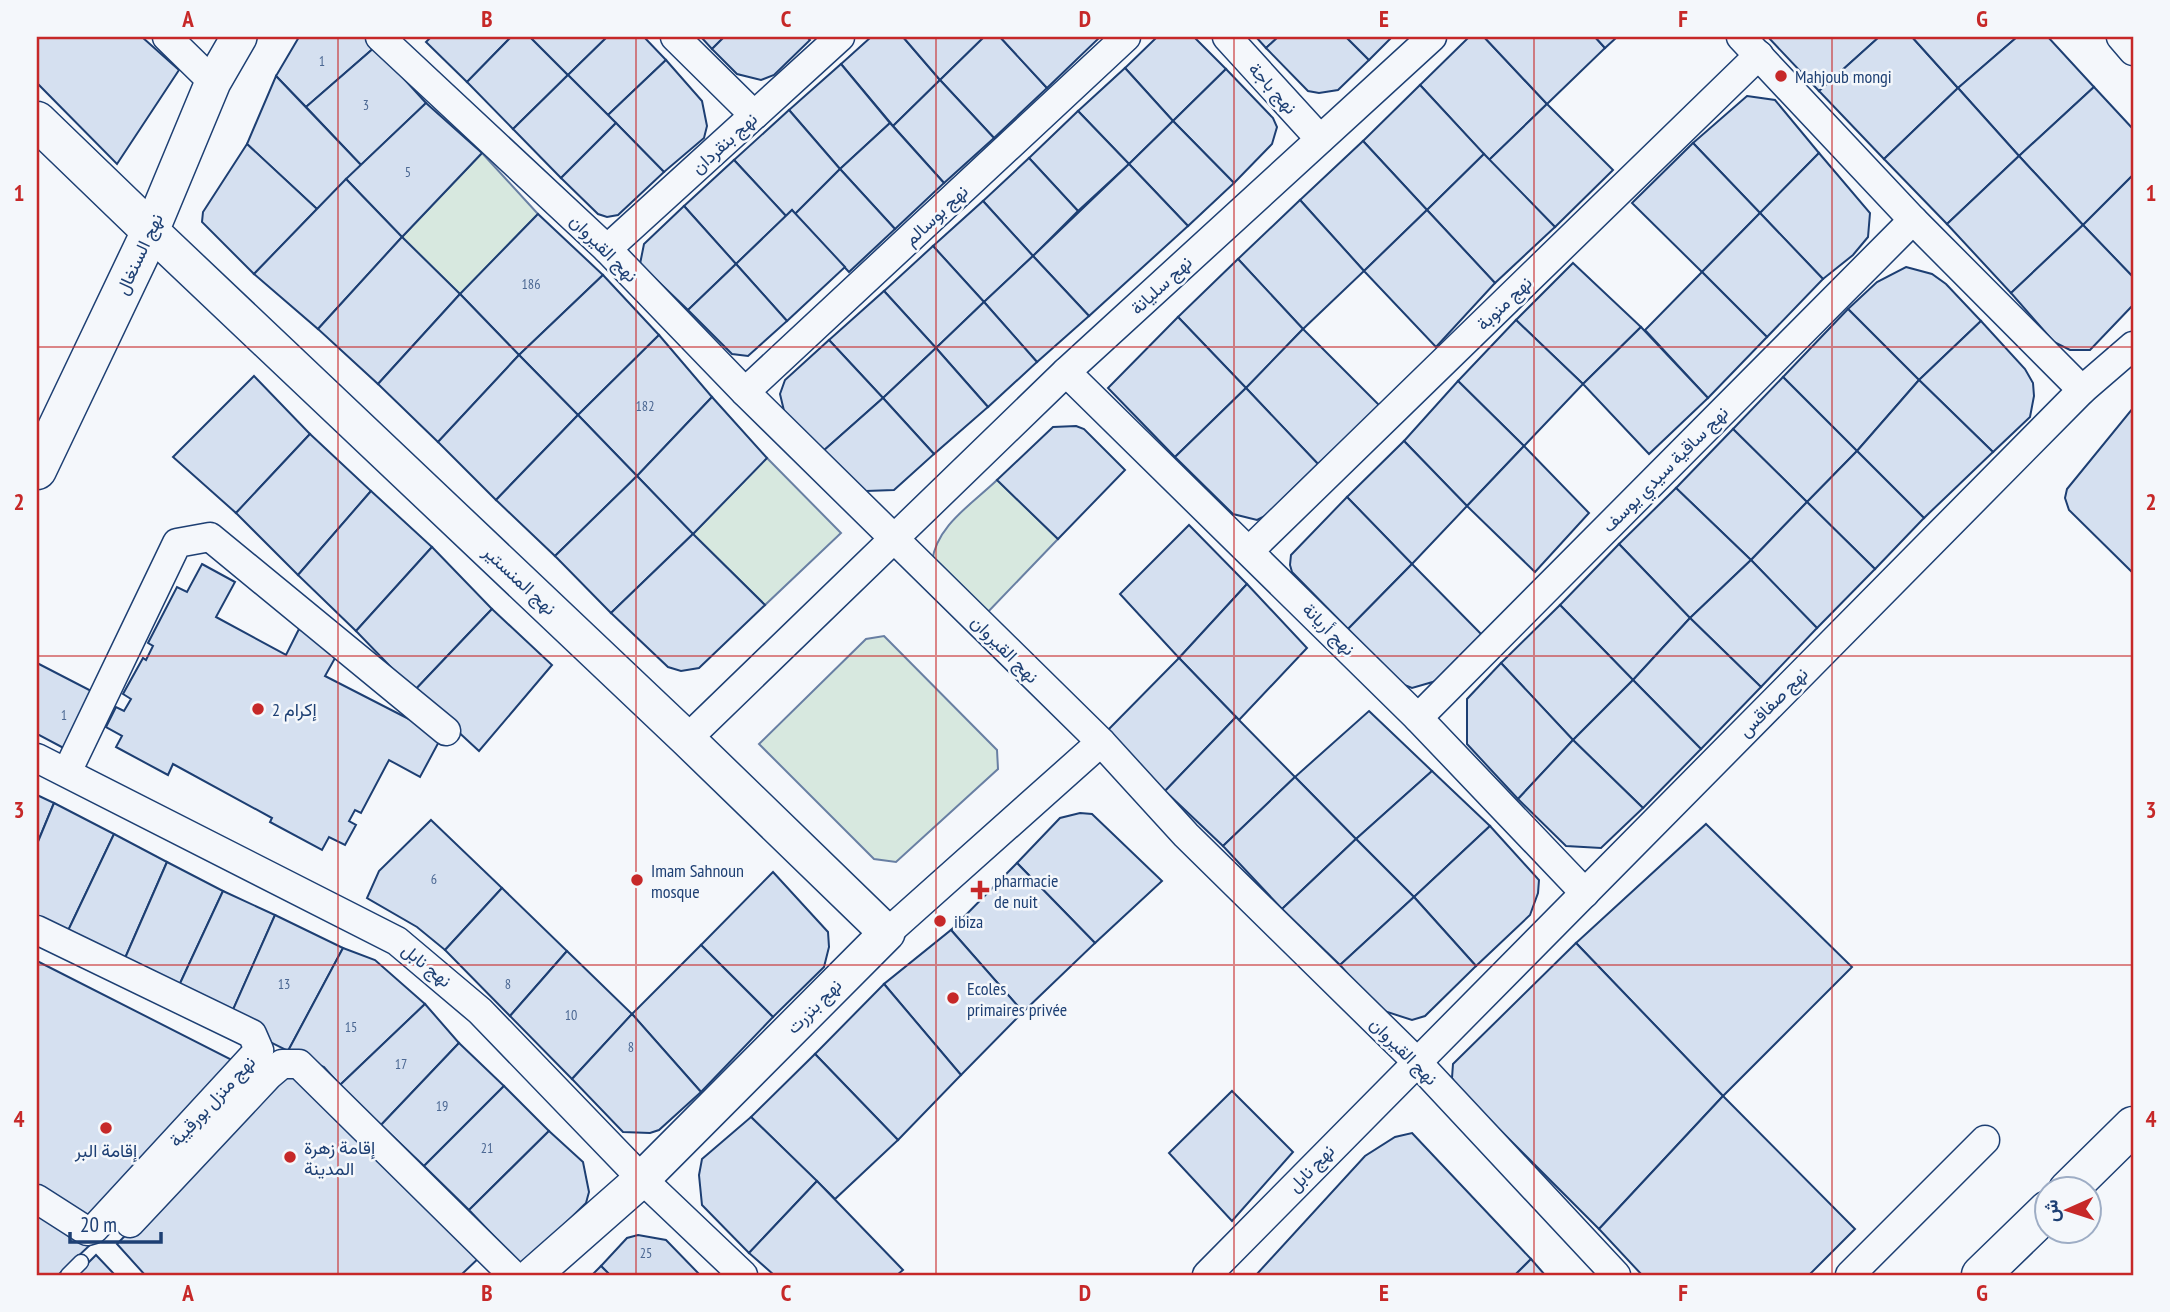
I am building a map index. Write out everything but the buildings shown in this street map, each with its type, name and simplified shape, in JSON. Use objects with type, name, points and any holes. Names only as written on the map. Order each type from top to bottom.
[{"type":"main road","points":[[37,121],[151,231]]},
{"type":"main road","name":"نهج السنغال","points":[[37,470],[151,231]]},
{"type":"main road","points":[[2081,1176],[2133,1126]]},
{"type":"main road","points":[[1981,1275],[2034,1224]]},
{"type":"street","points":[[167,37],[213,82]]},
{"type":"street","name":"نهج السنغال","points":[[151,231],[213,82],[239,37]]},
{"type":"street","name":"نهج القيروان","points":[[380,37],[607,249],[745,392],[1101,743],[1186,835],[1416,1061],[1616,1275]]},
{"type":"street","points":[[676,37],[754,115]]},
{"type":"street","name":"نهج بنقردان","points":[[607,249],[840,37]]},
{"type":"street","name":"نهج بوسالم","points":[[745,392],[1126,37]]},
{"type":"street","name":"نهج باجة","points":[[1227,37],[1320,139]]},
{"type":"street","name":"نهج سليانة","points":[[687,739],[1066,372],[1432,37]]},
{"type":"street","points":[[2121,37],[2133,51]]},
{"type":"street","points":[[1750,46],[1913,220],[2081,390]]},
{"type":"street","name":"نهج منوبة","points":[[1250,551],[1750,46]]},
{"type":"street","name":"نهج ساقية سيدي يوسف","points":[[1418,719],[1913,220]]},
{"type":"street","name":"نهج المنستير","points":[[151,231],[687,739],[887,933]]},
{"type":"street","name":"نهج صفاقس","points":[[1416,1061],[2081,390],[2133,346]]},
{"type":"street","name":"نهج أريانة","points":[[1066,372],[1418,719],[1585,893]]},
{"type":"street","points":[[67,772],[177,543],[210,537],[446,731]]},
{"type":"street","name":"نهج بنزرت","points":[[533,1275],[642,1179],[887,933],[1101,743]]},
{"type":"street","name":"نهج نابل","points":[[37,758],[397,942],[480,1011],[642,1179],[743,1275]]},
{"type":"street","name":"نهج منزل بورقيبة","points":[[37,930],[252,1034],[259,1050],[94,1229],[87,1231],[37,1199]]},
{"type":"street","name":"نهج نابل","points":[[1207,1275],[1416,1061]]},
{"type":"street","points":[[130,1223],[269,1075],[282,1064],[299,1063],[513,1275]]},
{"type":"street","points":[[1850,1275],[1985,1140]]},
{"type":"lane","points":[[68,1275],[81,1262]]},
{"type":"shaded area","points":[[482,153],[538,214],[460,294],[402,237]]},
{"type":"shaded area","points":[[767,458],[841,533],[765,605],[693,534]]},
{"type":"shaded area","points":[[997,480],[1058,539],[985,615],[932,562],[940,537],[957,516]]},
{"type":"shaded area","points":[[884,636],[997,750],[998,769],[896,862],[874,859],[759,744],[866,639]]},
{"type":"place","name":"Mahjoub mongi","points":[[1781,76]]},
{"type":"place","name":"إكرام 2","points":[[258,709]]},
{"type":"place","name":"Imam Sahnoun mosque","points":[[637,880]]},
{"type":"place","name":"pharmacie de nuit","points":[[980,890]]},
{"type":"place","name":"ibiza","points":[[940,921]]},
{"type":"place","name":"Ecoles primaires privée","points":[[953,998]]},
{"type":"place","name":"إقامة البر","points":[[106,1128]]},
{"type":"place","name":"إقامة زهرة المدينة","points":[[290,1157]]}]
